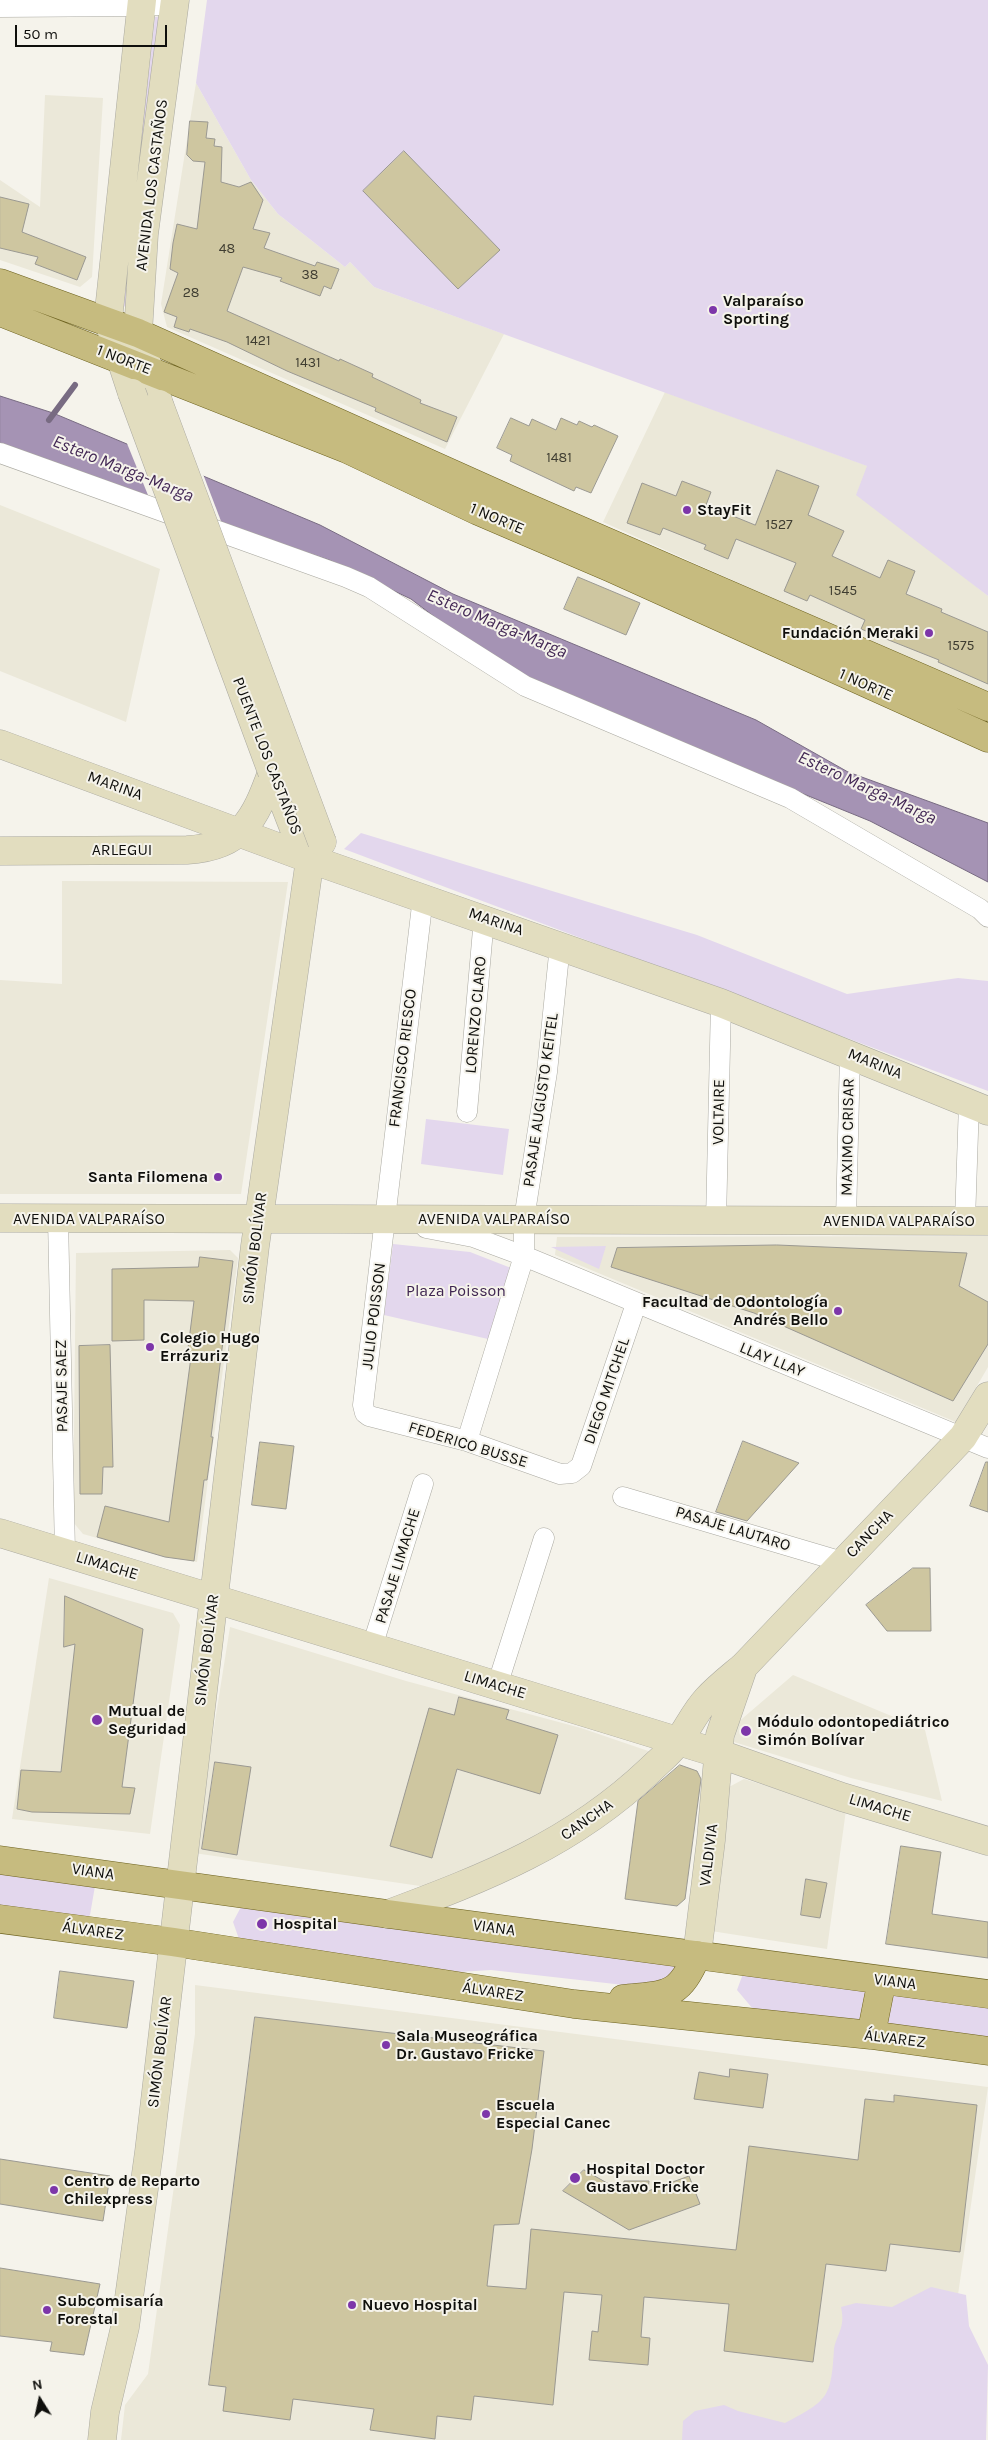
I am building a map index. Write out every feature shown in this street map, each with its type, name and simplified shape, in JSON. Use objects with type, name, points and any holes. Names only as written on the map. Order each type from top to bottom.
[{"type":"main road","name":"AVENIDA LOS CASTAÑOS","points":[[148,369],[138,333],[144,234],[175,2]]},
{"type":"main road","name":"AVENIDA LOS CASTAÑOS","points":[[118,357],[108,320],[141,3]]},
{"type":"main road","name":"1 NORTE","points":[[0,283],[108,320],[524,506],[988,707]]},
{"type":"main road","name":"1 NORTE","points":[[0,312],[347,449],[478,511],[611,568],[988,738]]},
{"type":"main road","name":"PUENTE LOS CASTAÑOS","points":[[118,357],[296,834],[316,850]]},
{"type":"main road","name":"PUENTE LOS CASTAÑOS","points":[[148,369],[316,850]]},
{"type":"main road","name":"MARINA","points":[[0,744],[247,824],[316,850],[423,897],[721,1002],[978,1107]]},
{"type":"main road","points":[[247,824],[272,772]]},
{"type":"main road","name":"ARLEGUI","points":[[0,851],[203,849],[218,845],[247,824]]},
{"type":"main road","name":"SIMÓN BOLÍVAR","points":[[102,2440],[105,2412],[125,2327],[149,2152],[259,1220],[316,850]]},
{"type":"main road","name":"AVENIDA VALPARAÍSO","points":[[0,1218],[976,1221]]},
{"type":"main road","name":"CANCHA","points":[[388,1914],[504,1869],[574,1831],[625,1793],[679,1742],[690,1720],[706,1700],[744,1666],[962,1437],[988,1396]]},
{"type":"main road","name":"LIMACHE","points":[[0,1533],[720,1754],[842,1797],[988,1841]]},
{"type":"main road","name":"CANCHA","points":[[720,1754],[720,1736],[726,1714],[744,1666]]},
{"type":"main road","name":"VALDIVIA","points":[[697,1956],[720,1754]]},
{"type":"main road","name":"VIANA","points":[[0,1860],[988,1994]]},
{"type":"main road","name":"ÁLVAREZ","points":[[0,1919],[173,1942],[574,2004],[871,2035],[988,2051]]},
{"type":"main road","points":[[574,2004],[671,1993],[685,1980],[697,1956]]},
{"type":"main road","points":[[871,2035],[882,1980]]},
{"type":"street","points":[[0,7],[175,2]]},
{"type":"street","points":[[0,453],[346,577],[368,587],[525,686],[790,798],[980,909],[988,917]]},
{"type":"street","name":"FRANCISCO RIESCO","points":[[385,1220],[423,897]]},
{"type":"street","name":"LORENZO CLARO","points":[[467,1112],[484,918]]},
{"type":"street","name":"PASAJE AUGUSTO KEITEL","points":[[468,1441],[524,1256],[524,1219],[547,1072],[560,944]]},
{"type":"street","name":"VOLTAIRE","points":[[716,1221],[721,1002]]},
{"type":"street","name":"MAXIMO CRISAR","points":[[846,1220],[850,1054]]},
{"type":"street","points":[[976,1221],[978,1107]]},
{"type":"street","name":"PASAJE SAEZ","points":[[58,1218],[65,1553]]},
{"type":"street","name":"LLAY LLAY","points":[[385,1220],[473,1238],[524,1256],[636,1304],[988,1448]]},
{"type":"street","name":"JULIO POISSON","points":[[365,1413],[363,1405],[385,1220]]},
{"type":"street","name":"DIEGO MITCHEL","points":[[572,1473],[581,1466],[636,1304]]},
{"type":"street","name":"FEDERICO BUSSE","points":[[365,1413],[369,1416],[468,1441],[560,1474],[572,1473]]},
{"type":"street","name":"PASAJE LIMACHE","points":[[372,1647],[423,1484]]},
{"type":"street","name":"PASAJE LAUTARO","points":[[623,1497],[843,1562]]},
{"type":"street","points":[[497,1686],[544,1538]]},
{"type":"shaded area","points":[[196,83],[251,180],[278,214],[345,267],[350,262],[374,287],[504,334],[445,449],[167,327],[161,304]]},
{"type":"shaded area","points":[[45,95],[103,98],[92,277],[80,287],[0,260],[0,180],[40,207]]},
{"type":"shaded area","points":[[665,392],[868,466],[946,562],[988,596],[988,695],[603,522]]},
{"type":"shaded area","points":[[0,505],[160,569],[126,722],[0,671]]},
{"type":"shaded area","points":[[62,881],[288,882],[241,1194],[0,1194],[0,980],[62,984]]},
{"type":"shaded area","name":"Facultad de Odontología Andrés Bello","points":[[988,1236],[988,1367],[956,1422],[555,1255],[557,1237]]},
{"type":"shaded area","name":"Colegio Hugo Errázuriz","points":[[230,1250],[238,1258],[197,1562],[165,1557],[83,1534],[73,1522],[76,1253]]},
{"type":"shaded area","name":"Mutual de Seguridad","points":[[49,1578],[173,1613],[180,1625],[150,1834],[12,1819]]},
{"type":"shaded area","points":[[230,1627],[406,1681],[581,1728],[654,1753],[566,1823],[427,1887],[194,1853]]},
{"type":"shaded area","points":[[793,1675],[925,1730],[942,1801],[851,1778],[734,1742],[736,1724]]},
{"type":"shaded area","points":[[744,1779],[846,1810],[827,1949],[711,1931],[729,1787]]},
{"type":"shaded area","name":"Hospital Doctor Gustavo Fricke","points":[[195,1985],[988,2087],[937,2440],[121,2440],[125,2405],[148,2374],[195,2034]]},
{"type":"green space","name":"Valparaíso Sporting","points":[[207,0],[988,0],[988,596],[856,495],[867,466],[374,287],[350,262],[345,267],[278,214],[251,180],[196,83]]},
{"type":"green space","points":[[164,16],[130,306],[125,307],[122,304],[155,17]]},
{"type":"green space","points":[[361,833],[697,935],[847,994],[958,978],[988,981],[988,1091],[344,849]]},
{"type":"green space","points":[[426,1119],[509,1129],[503,1175],[421,1164]]},
{"type":"green space","name":"Plaza Poisson","points":[[393,1244],[470,1252],[511,1268],[488,1339],[384,1315]]},
{"type":"green space","points":[[606,1246],[599,1269],[551,1247]]},
{"type":"green space","points":[[0,1873],[95,1886],[90,1915],[78,1923],[0,1913]]},
{"type":"green space","points":[[242,1905],[680,1962],[668,1990],[491,1970],[459,1972],[239,1939],[233,1922]]},
{"type":"green space","points":[[744,1971],[988,2002],[988,2039],[753,2009],[737,1990]]},
{"type":"green space","points":[[931,2287],[966,2295],[969,2326],[988,2365],[986,2440],[682,2440],[683,2421],[695,2411],[724,2405],[738,2411],[785,2423],[811,2408],[825,2395],[829,2387],[835,2346],[842,2323],[841,2307],[856,2303],[892,2307]]},
{"type":"water","name":"Estero Marga-Marga","points":[[0,396],[53,413],[320,525],[453,594],[756,720],[848,772],[988,823],[988,882],[870,821],[511,675],[411,599],[329,560],[122,493],[0,447]]},
{"type":"pier","points":[[126,441],[203,474],[224,529],[152,505]]},
{"type":"building","points":[[190,121],[208,122],[206,138],[215,139],[214,146],[222,147],[221,182],[239,187],[251,182],[263,200],[253,229],[270,233],[264,248],[315,266],[317,262],[339,269],[331,289],[324,286],[320,296],[280,281],[282,278],[243,267],[227,311],[339,361],[340,359],[373,374],[372,377],[421,400],[420,403],[457,417],[447,442],[375,411],[376,408],[287,371],[227,342],[190,329],[189,332],[174,327],[177,317],[164,312],[178,273],[170,269],[173,243],[177,224],[197,229],[205,162],[193,161],[187,155]]},
{"type":"building","points":[[404,151],[500,250],[458,289],[363,191]]},
{"type":"building","points":[[0,197],[29,204],[22,232],[86,257],[77,280],[35,264],[38,257],[0,248]]},
{"type":"building","points":[[511,418],[529,426],[532,419],[556,430],[561,418],[577,425],[579,421],[592,427],[594,425],[618,436],[591,493],[576,487],[574,491],[510,461],[512,455],[497,448]]},
{"type":"building","points":[[777,470],[819,486],[808,515],[844,531],[832,556],[880,578],[888,560],[915,571],[906,594],[942,609],[941,612],[988,632],[988,684],[938,662],[939,660],[861,629],[865,620],[810,595],[807,601],[784,591],[796,563],[736,539],[728,559],[704,549],[706,545],[663,528],[660,535],[627,523],[642,483],[676,496],[682,481],[711,492],[706,505],[755,525]]},
{"type":"building","points":[[578,577],[640,603],[626,635],[564,609]]},
{"type":"building","name":"Facultad de Odontología Andrés Bello","points":[[777,1245],[967,1253],[959,1286],[988,1302],[988,1344],[953,1401],[754,1313],[611,1267],[617,1248]]},
{"type":"building","points":[[200,1257],[233,1261],[211,1437],[213,1437],[207,1480],[204,1480],[194,1561],[165,1557],[97,1537],[105,1506],[169,1522],[191,1357],[187,1356],[194,1301],[144,1300],[144,1340],[112,1341],[112,1269],[198,1267]]},
{"type":"building","points":[[110,1345],[113,1467],[103,1467],[102,1494],[80,1494],[79,1346]]},
{"type":"building","points":[[743,1441],[799,1463],[747,1521],[716,1512]]},
{"type":"building","points":[[260,1442],[294,1446],[286,1509],[252,1505]]},
{"type":"building","points":[[986,1462],[988,1462],[988,1512],[970,1506]]},
{"type":"building","points":[[913,1568],[930,1568],[931,1631],[887,1631],[866,1605]]},
{"type":"building","points":[[65,1596],[143,1629],[122,1787],[135,1788],[130,1814],[32,1812],[17,1809],[21,1770],[61,1772],[75,1644],[64,1647]]},
{"type":"building","points":[[459,1697],[509,1710],[506,1719],[558,1735],[540,1794],[457,1769],[432,1858],[390,1846],[429,1708],[454,1715]]},
{"type":"building","points":[[215,1762],[251,1767],[237,1855],[202,1849]]},
{"type":"building","points":[[680,1765],[697,1771],[701,1779],[685,1899],[677,1906],[625,1899],[638,1801]]},
{"type":"building","points":[[901,1846],[941,1852],[932,1914],[988,1922],[988,1958],[886,1944]]},
{"type":"building","points":[[806,1879],[827,1883],[820,1918],[801,1915]]},
{"type":"building","points":[[60,1971],[134,1981],[127,2028],[54,2018]]},
{"type":"building","name":"Nuevo Hospital","points":[[255,2017],[544,2051],[532,2149],[519,2224],[494,2225],[487,2286],[526,2289],[531,2229],[736,2250],[749,2146],[858,2160],[865,2099],[894,2102],[894,2095],[977,2105],[960,2252],[890,2244],[886,2271],[826,2264],[813,2362],[724,2351],[729,2304],[644,2297],[641,2337],[650,2338],[648,2365],[589,2360],[592,2331],[598,2332],[602,2295],[564,2292],[553,2405],[474,2396],[471,2420],[437,2416],[435,2439],[370,2430],[374,2409],[293,2399],[290,2420],[223,2411],[226,2387],[209,2385]]},
{"type":"building","points":[[730,2069],[768,2074],[763,2108],[694,2099],[699,2072],[729,2077]]},
{"type":"building","name":"Centro de Reparto Chilexpress","points":[[0,2159],[110,2176],[103,2221],[0,2204]]},
{"type":"building","points":[[584,2170],[623,2192],[624,2181],[649,2181],[648,2191],[689,2176],[700,2204],[629,2230],[563,2191]]},
{"type":"building","name":"Subcomisaría Forestal","points":[[0,2268],[100,2284],[84,2355],[50,2351],[52,2342],[0,2336]]},
{"type":"waterway","points":[[49,420],[75,385]]},
{"type":"place","name":"Valparaíso Sporting","points":[[713,310]]},
{"type":"place","name":"StayFit","points":[[687,510]]},
{"type":"place","name":"Fundación Meraki","points":[[929,633]]},
{"type":"place","name":"Santa Filomena","points":[[218,1177]]},
{"type":"place","name":"Facultad de Odontología Andrés Bello","points":[[838,1311]]},
{"type":"place","name":"Colegio Hugo Errázuriz","points":[[150,1347]]},
{"type":"place","name":"Mutual de Seguridad","points":[[97,1720]]},
{"type":"place","name":"Módulo odontopediátrico Simón Bolívar","points":[[746,1731]]},
{"type":"place","name":"Hospital","points":[[262,1924]]},
{"type":"place","name":"Sala Museográfica Dr. Gustavo Fricke","points":[[386,2045]]},
{"type":"place","name":"Escuela Especial Canec","points":[[486,2114]]},
{"type":"place","name":"Hospital Doctor Gustavo Fricke","points":[[575,2178]]},
{"type":"place","name":"Centro de Reparto Chilexpress","points":[[54,2190]]},
{"type":"place","name":"Nuevo Hospital","points":[[352,2305]]},
{"type":"place","name":"Subcomisaría Forestal","points":[[47,2310]]}]
